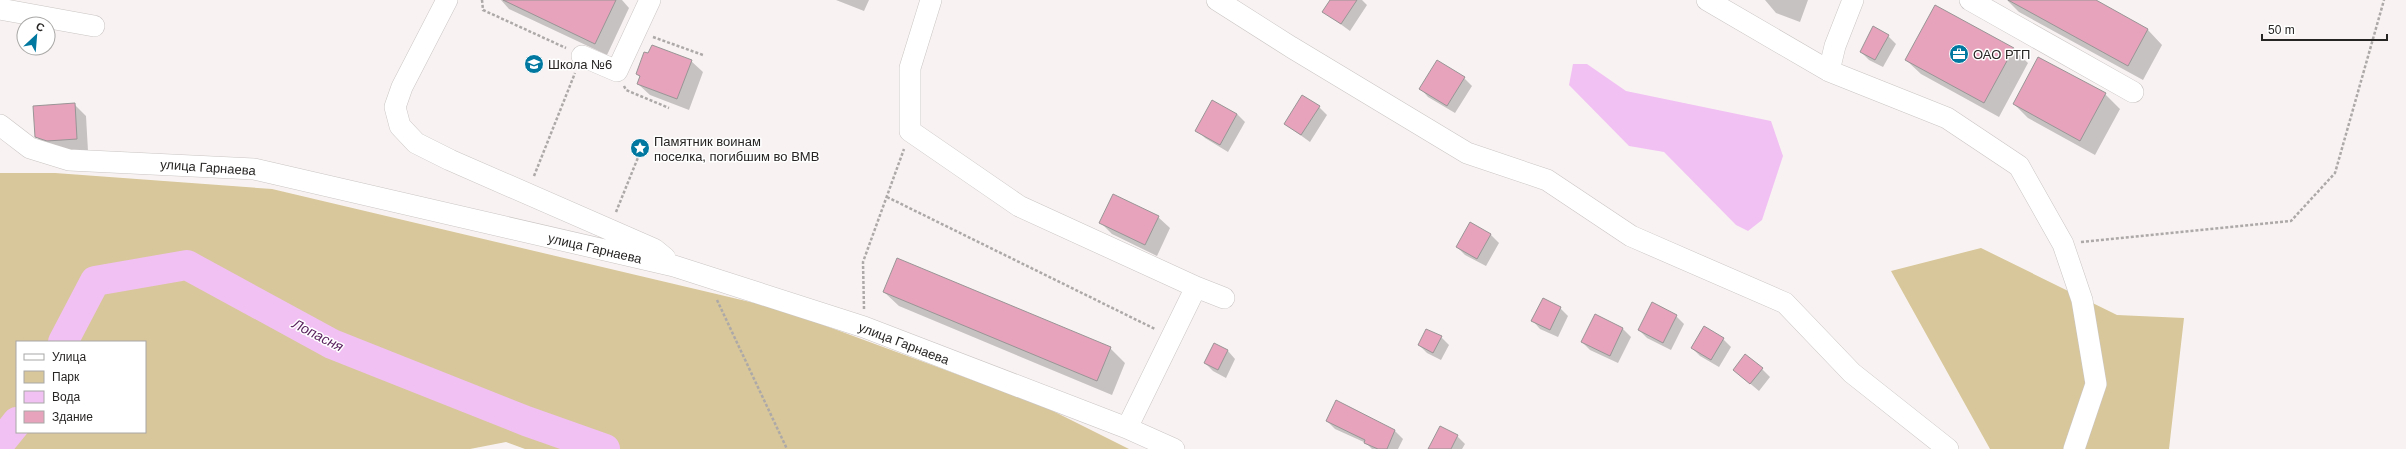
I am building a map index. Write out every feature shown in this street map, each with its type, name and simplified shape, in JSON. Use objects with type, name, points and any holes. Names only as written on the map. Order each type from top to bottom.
[{"type":"street","points":[[447,0],[402,87],[395,107],[400,126],[416,143],[450,160],[654,249],[674,266]]},
{"type":"street","points":[[582,56],[617,71],[650,0]]},
{"type":"street","points":[[931,0],[910,68],[910,132],[1019,206],[1196,287],[1224,298]]},
{"type":"street","points":[[1217,0],[1291,47],[1467,153],[1547,180],[1631,236],[1785,303],[1852,373],[1948,449]]},
{"type":"street","points":[[1707,0],[1829,71],[1947,118],[2019,166],[2062,244],[2082,300],[2096,384],[2074,449]]},
{"type":"street","points":[[1829,71],[1835,46],[1853,0]]},
{"type":"street","points":[[1978,2],[2133,92]]},
{"type":"street","points":[[0,9],[94,26]]},
{"type":"street","name":"улица Гарнаева","points":[[0,125],[30,148],[69,160],[254,169],[674,266],[864,327],[1127,428],[1174,449]]},
{"type":"street","points":[[1127,428],[1196,287]]},
{"type":"path","points":[[482,0],[483,10],[582,56],[532,180]]},
{"type":"path","points":[[2062,244],[2291,221],[2335,173],[2384,0]]},
{"type":"path","points":[[636,30],[703,56]]},
{"type":"path","points":[[617,71],[626,90],[669,108]]},
{"type":"path","points":[[864,327],[863,262],[910,132]]},
{"type":"path","points":[[616,211],[639,155]]},
{"type":"path","points":[[887,197],[1171,337]]},
{"type":"path","points":[[706,276],[787,449]]},
{"type":"green space","points":[[0,173],[55,173],[272,189],[780,309],[1043,406],[1129,449],[525,449],[506,442],[470,449],[0,449]]},
{"type":"green space","points":[[1981,248],[2117,315],[2184,318],[2169,449],[1990,449],[1891,271]]},
{"type":"water","points":[[1573,64],[1587,64],[1626,91],[1771,121],[1783,156],[1762,220],[1748,231],[1736,225],[1664,152],[1629,146],[1569,85]]},
{"type":"building","points":[[503,0],[616,0],[595,44]]},
{"type":"building","points":[[1330,0],[1357,0],[1341,24],[1322,12]]},
{"type":"building","points":[[2008,0],[2096,0],[2148,29],[2128,66]]},
{"type":"building","name":"ОАО РТП","points":[[1935,5],[2014,48],[1984,103],[1905,60]]},
{"type":"building","points":[[1873,26],[1889,35],[1875,60],[1860,52]]},
{"type":"building","points":[[652,45],[692,60],[677,99],[637,84],[640,76],[636,74],[644,52],[648,53]]},
{"type":"building","points":[[2038,57],[2106,93],[2080,141],[2013,104]]},
{"type":"building","points":[[1437,60],[1465,77],[1447,106],[1419,89]]},
{"type":"building","points":[[1302,95],[1320,106],[1301,135],[1284,124]]},
{"type":"building","points":[[1212,100],[1237,114],[1220,145],[1195,131]]},
{"type":"building","points":[[75,103],[77,139],[47,141],[35,137],[33,106]]},
{"type":"building","points":[[1113,194],[1159,216],[1145,245],[1099,223]]},
{"type":"building","points":[[1470,222],[1491,234],[1477,259],[1456,247]]},
{"type":"building","points":[[897,258],[1111,347],[1097,381],[883,292]]},
{"type":"building","points":[[1543,298],[1561,307],[1550,330],[1531,321]]},
{"type":"building","points":[[1652,302],[1677,315],[1663,343],[1638,330]]},
{"type":"building","points":[[1595,314],[1623,328],[1610,356],[1581,342]]},
{"type":"building","points":[[1704,326],[1724,338],[1711,360],[1691,348]]},
{"type":"building","points":[[1426,329],[1442,336],[1433,353],[1418,345]]},
{"type":"building","points":[[1214,343],[1228,350],[1218,370],[1204,363]]},
{"type":"building","points":[[1745,354],[1763,368],[1750,384],[1733,370]]},
{"type":"building","points":[[1336,400],[1395,430],[1387,449],[1378,449],[1364,443],[1365,440],[1326,421]]},
{"type":"building","points":[[1440,426],[1458,435],[1451,449],[1428,449]]},
{"type":"waterway","name":"Лопасня","points":[[64,341],[95,281],[187,265],[332,344],[526,421],[605,449]]},
{"type":"waterway","name":"Лопасня","points":[[0,443],[16,423]]},
{"type":"place","name":"ОАО РТП","points":[[1959,54]]},
{"type":"place","name":"Школа №6","points":[[534,64]]},
{"type":"place","name":"Памятник воинам поселка, погибшим во ВМВ","points":[[640,148]]}]
